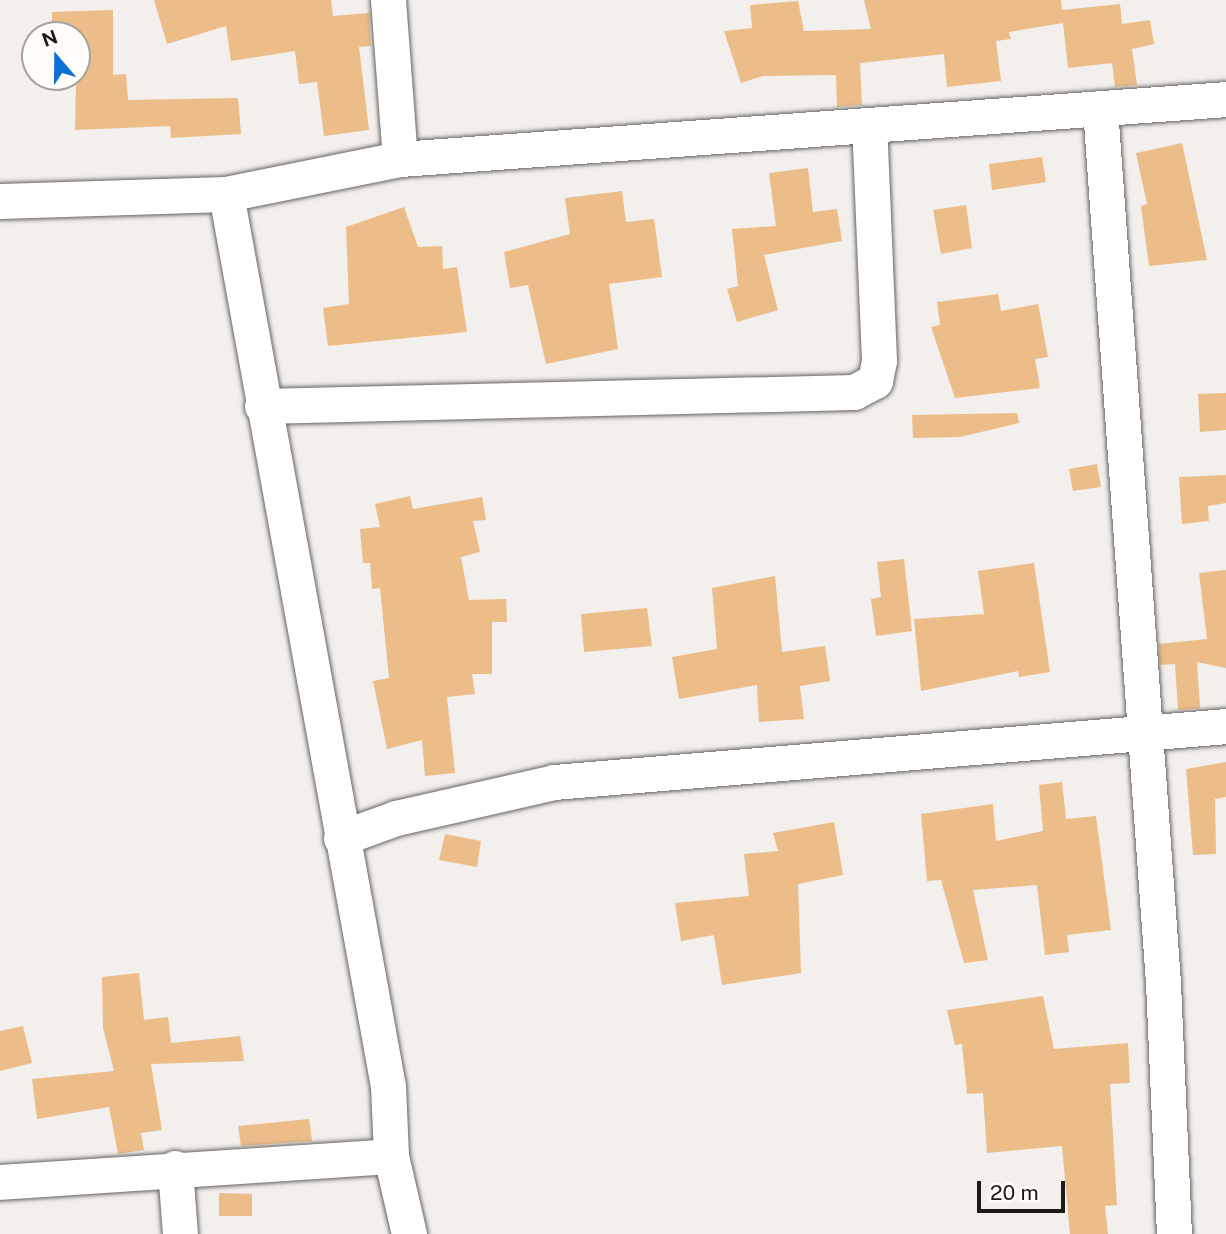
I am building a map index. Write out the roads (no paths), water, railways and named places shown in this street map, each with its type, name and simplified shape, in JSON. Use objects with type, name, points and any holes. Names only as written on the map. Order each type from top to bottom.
[{"type":"street","points":[[388,0],[400,159]]},
{"type":"street","points":[[0,201],[226,194],[400,159],[1226,99]]},
{"type":"street","points":[[1100,108],[1145,729],[1174,1234]]},
{"type":"street","points":[[262,406],[854,392],[876,382],[879,360],[869,125]]},
{"type":"street","points":[[226,194],[262,406],[388,1086],[391,1156],[409,1234]]},
{"type":"street","points":[[341,838],[396,818],[554,782],[1145,729],[1226,726]]},
{"type":"street","points":[[0,1182],[175,1168],[391,1156]]},
{"type":"street","points":[[175,1168],[180,1234]]}]
